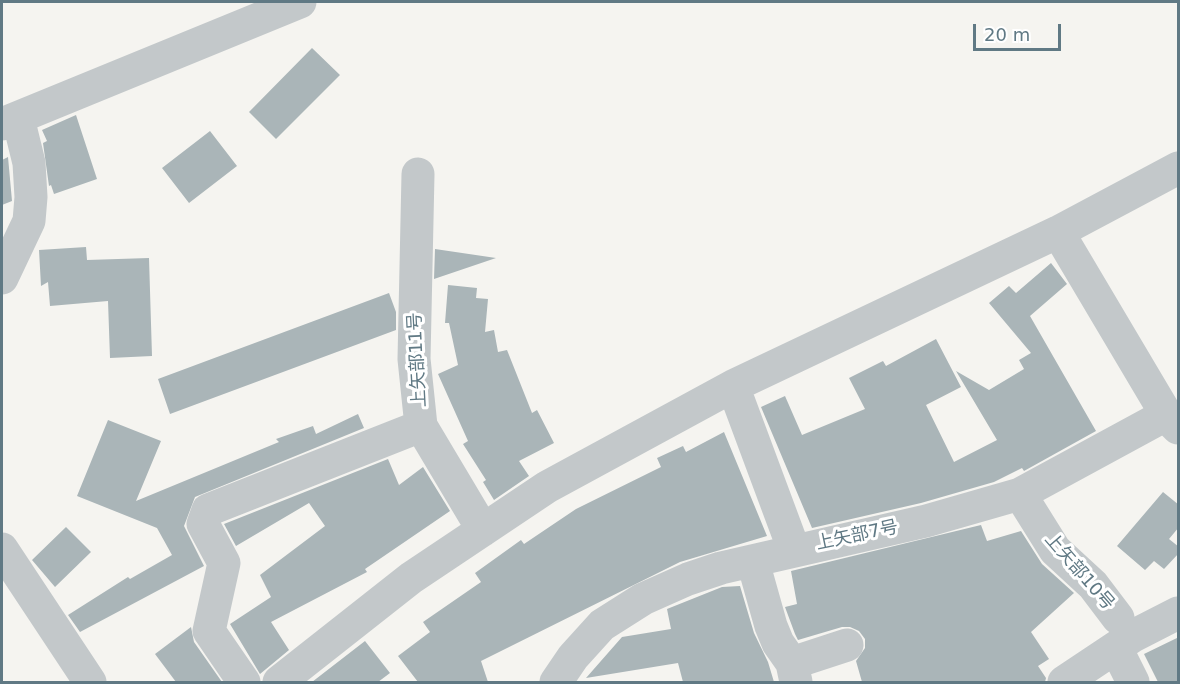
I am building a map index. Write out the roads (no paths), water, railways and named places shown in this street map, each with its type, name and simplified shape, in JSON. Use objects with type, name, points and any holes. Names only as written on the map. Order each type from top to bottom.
[{"type":"street","points":[[2,278],[29,221],[31,197],[29,163],[10,121],[300,2]]},
{"type":"street","points":[[293,678],[411,578],[547,487],[733,386],[1058,232],[1179,168]]},
{"type":"street","name":"上矢部11号","points":[[418,174],[414,358],[421,426],[483,530]]},
{"type":"street","points":[[1058,232],[1175,423]]},
{"type":"street","points":[[733,386],[794,550]]},
{"type":"street","name":"上矢部7号","points":[[556,682],[573,657],[602,625],[643,599],[688,579],[721,568],[753,562],[794,550],[926,521],[1020,494],[1160,418],[1175,423]]},
{"type":"street","points":[[244,682],[209,631],[224,563],[204,524],[208,510],[421,426]]},
{"type":"street","name":"上矢部10号","points":[[1020,494],[1055,550],[1093,585],[1117,633],[1133,682]]},
{"type":"street","points":[[2,549],[90,682]]},
{"type":"street","points":[[753,562],[771,626],[794,673],[847,645]]},
{"type":"street","points":[[1064,682],[1117,633],[1179,613]]}]
